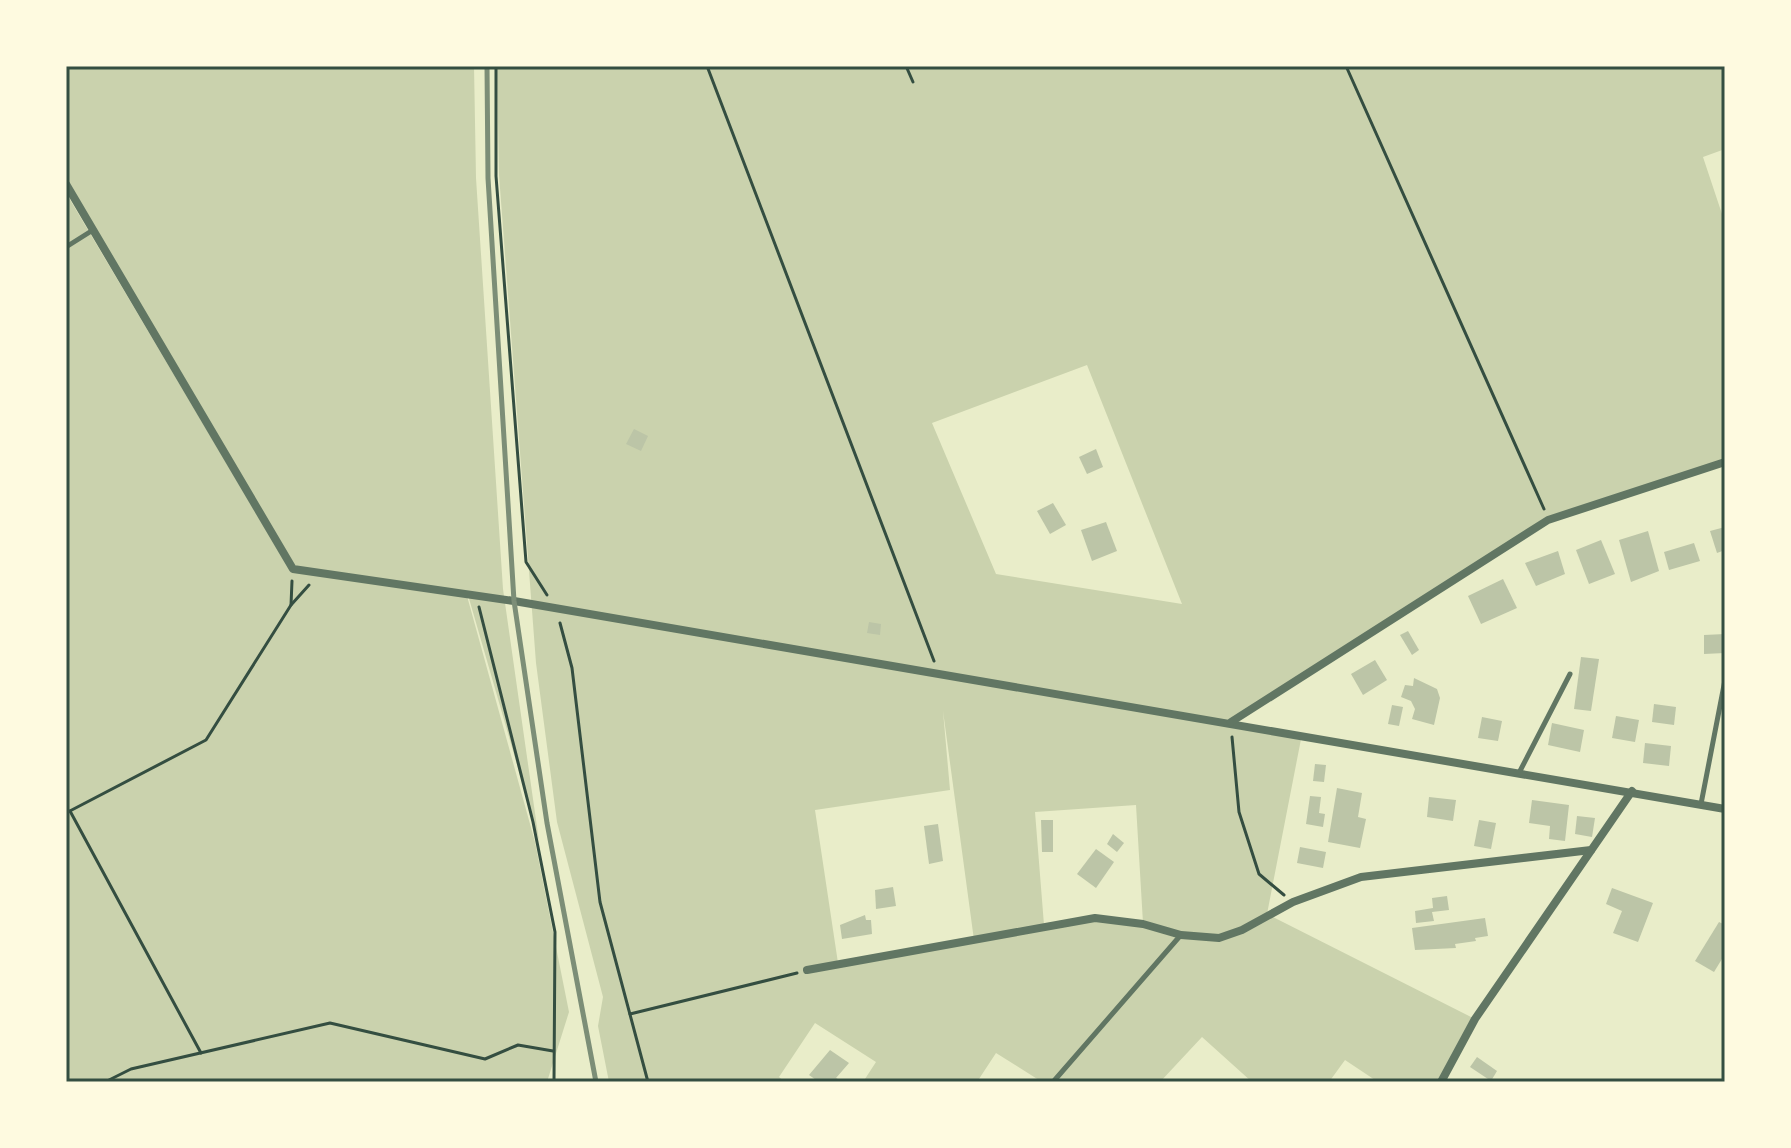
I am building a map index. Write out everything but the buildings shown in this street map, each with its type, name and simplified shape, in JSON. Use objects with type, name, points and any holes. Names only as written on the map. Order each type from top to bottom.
[{"type":"street","points":[[66,184],[293,569],[555,608],[1520,771],[1725,809]]},
{"type":"street","points":[[1231,722],[1548,520],[1725,462]]},
{"type":"street","points":[[1441,1082],[1452,1066],[1457,1047],[1632,791]]},
{"type":"street","points":[[807,970],[1095,918],[1143,924],[1181,935],[1219,938],[1242,930],[1293,902],[1361,877],[1591,850]]},
{"type":"lane","points":[[66,247],[93,230]]},
{"type":"lane","points":[[1520,771],[1570,674]]},
{"type":"lane","points":[[1701,804],[1725,680]]},
{"type":"lane","points":[[1053,1082],[1181,935]]},
{"type":"path","points":[[496,66],[496,176],[526,562],[555,608]]},
{"type":"path","points":[[707,66],[938,673]]},
{"type":"path","points":[[906,66],[913,82]]},
{"type":"path","points":[[1346,66],[1548,520]]},
{"type":"path","points":[[291,605],[293,569]]},
{"type":"path","points":[[201,1053],[68,812],[206,740],[291,605],[322,573]]},
{"type":"path","points":[[476,596],[533,822],[555,932],[554,1082]]},
{"type":"path","points":[[562,630],[572,668],[600,902],[648,1082]]},
{"type":"path","points":[[1231,722],[1239,812],[1259,874],[1293,902]]},
{"type":"path","points":[[630,1014],[807,970]]},
{"type":"path","points":[[105,1082],[131,1069],[330,1023],[485,1059],[518,1045],[555,1052]]},
{"type":"green space","points":[[66,66],[474,66],[476,178],[503,589],[539,841],[468,595],[293,569],[66,188]]},
{"type":"green space","points":[[497,66],[1725,66],[1725,149],[1703,157],[1725,223],[1725,462],[1548,520],[1232,721],[1302,734],[1267,914],[1475,1019],[1439,1082],[1378,1082],[1345,1060],[1329,1082],[1252,1082],[1202,1037],[1160,1082],[1042,1082],[996,1053],[977,1082],[863,1082],[876,1062],[815,1023],[779,1077],[785,1082],[609,1082],[598,1026],[603,997],[557,822],[536,663],[499,175]],"holes":[[[1087,365],[1182,604],[996,574],[932,423]],[[943,711],[974,940],[838,963],[815,810],[950,790]],[[1136,805],[1143,923],[1095,918],[1044,925],[1035,812]]]},
{"type":"green space","points":[[66,193],[291,572],[467,596],[535,842],[569,1012],[547,1082],[66,1082]]},
{"type":"railway","points":[[487,66],[488,178],[514,601],[547,823],[596,1082]]}]
